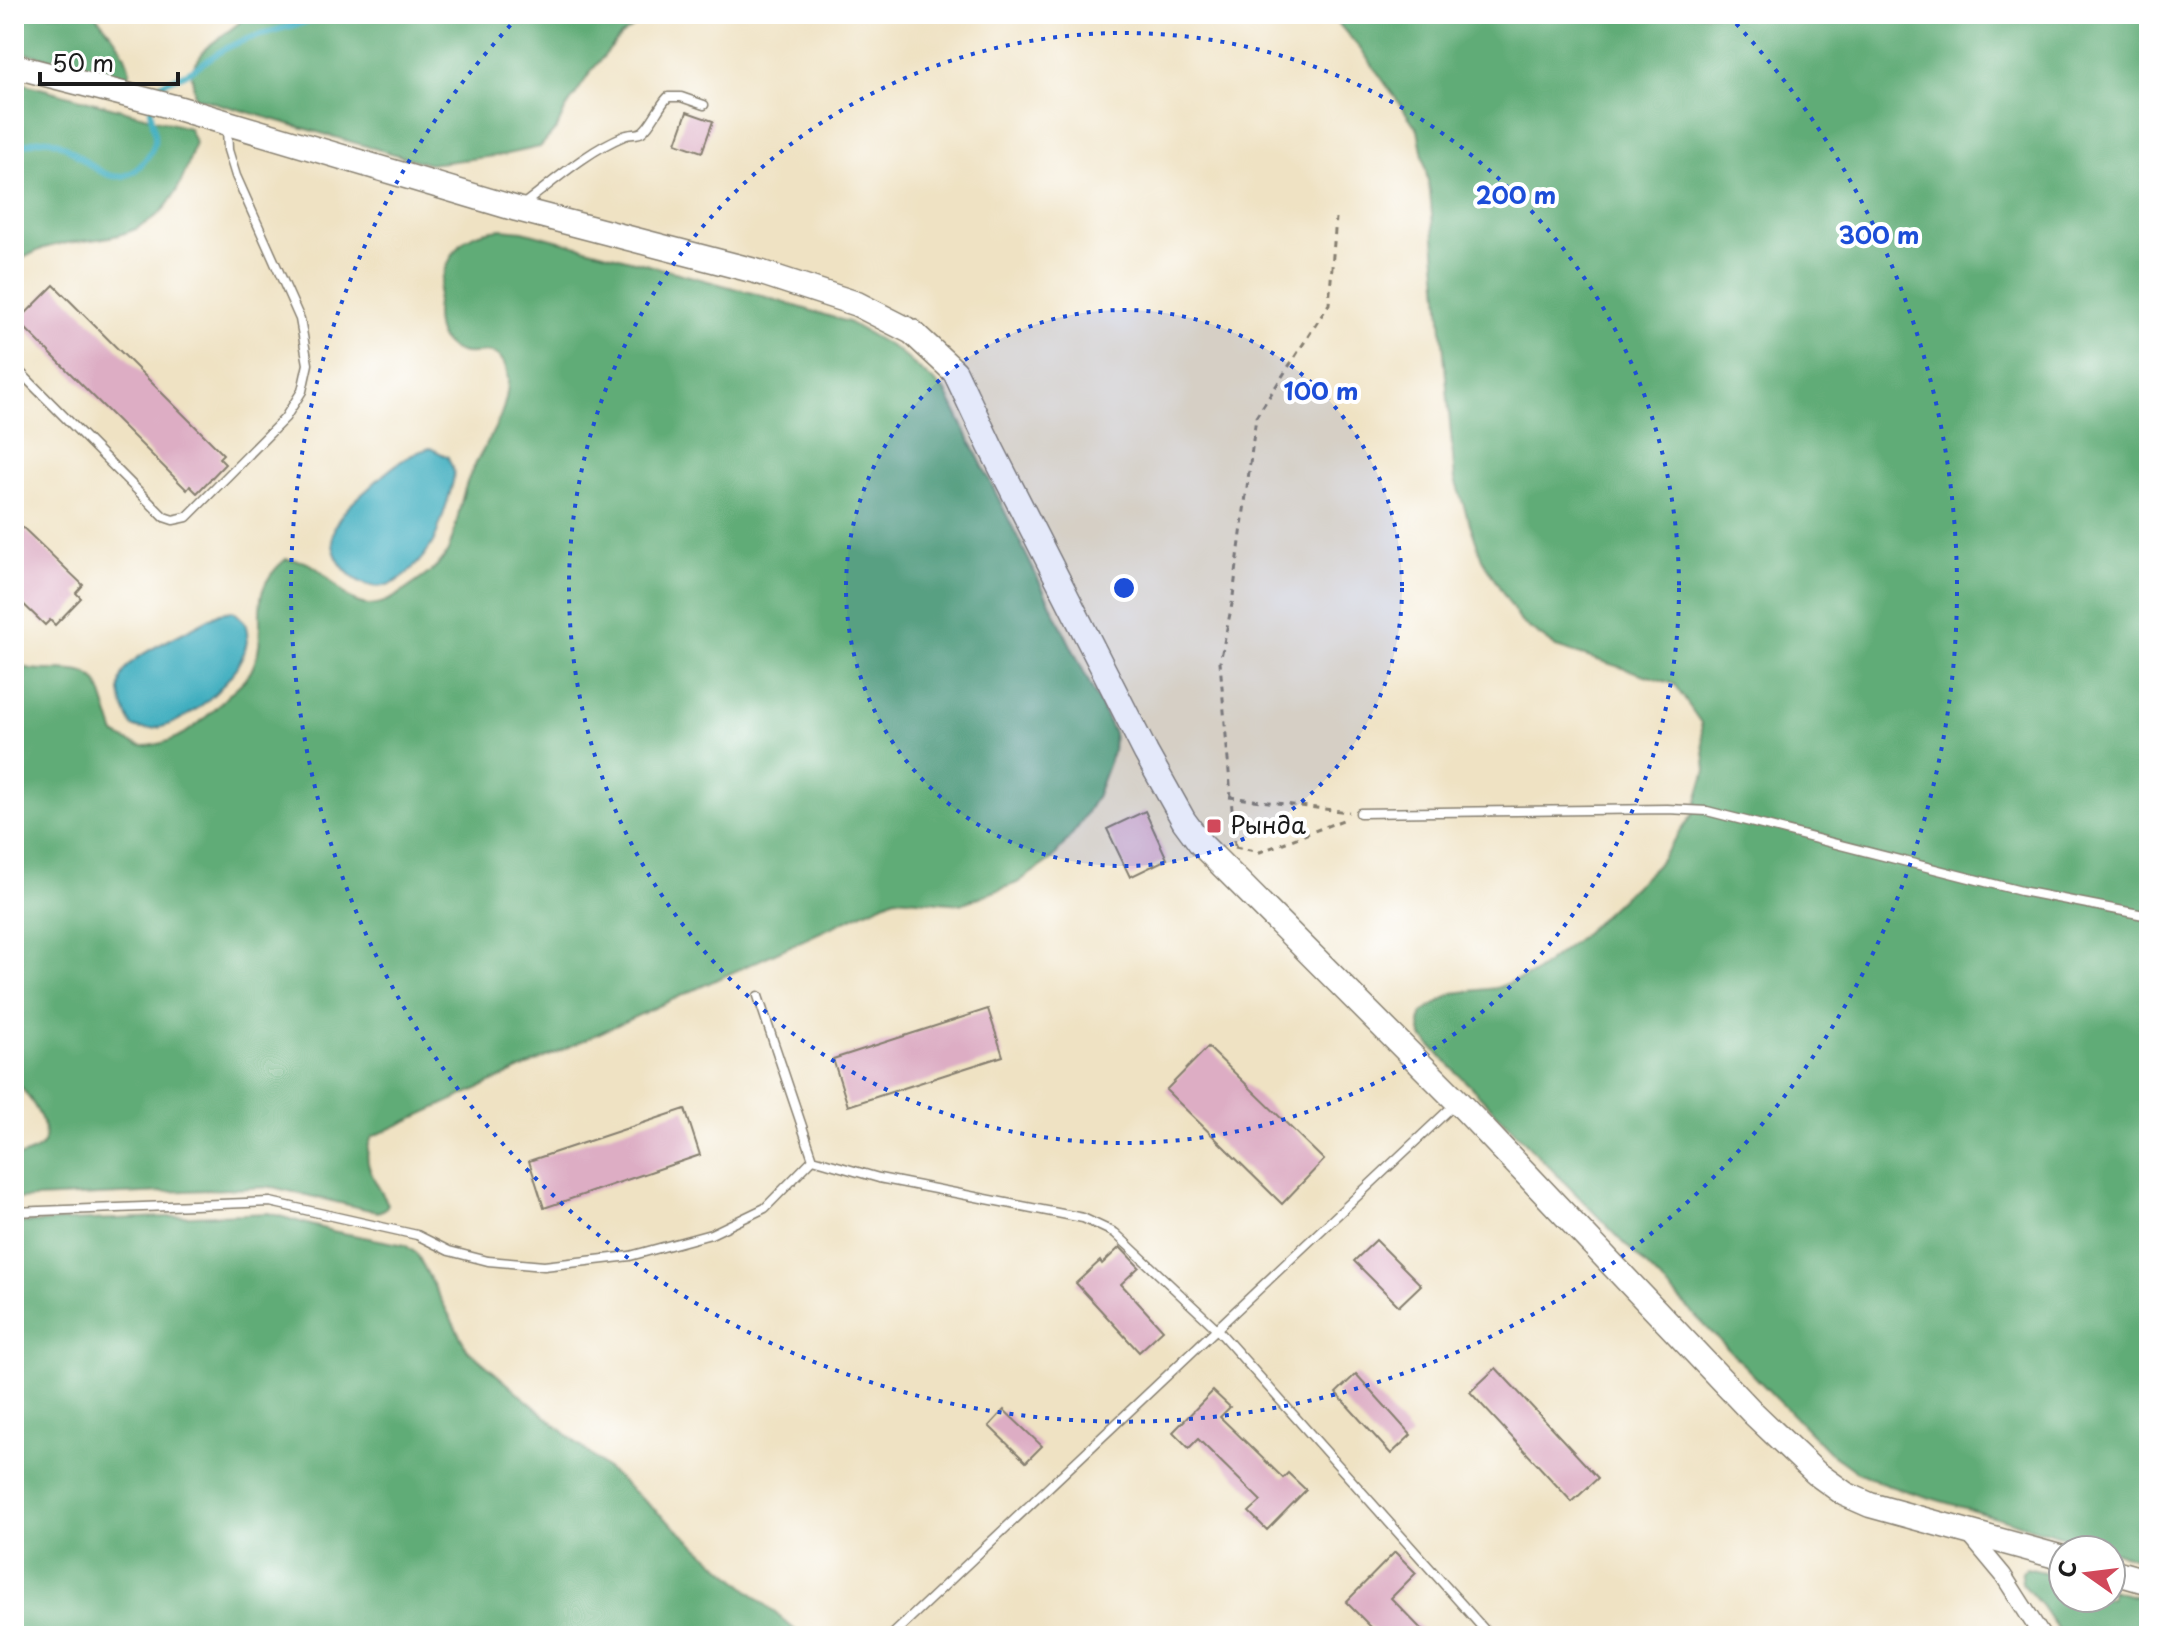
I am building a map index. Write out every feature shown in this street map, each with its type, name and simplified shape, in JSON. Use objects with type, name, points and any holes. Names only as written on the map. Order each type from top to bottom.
[{"type":"main road","points":[[14,66],[227,122],[517,209],[759,272],[857,304],[912,332],[955,372],[1146,753],[1184,821],[1228,856],[1753,1413],[1816,1473],[1845,1494],[1885,1510],[2047,1554]]},
{"type":"main road","points":[[2127,1576],[2149,1582]]},
{"type":"street","points":[[1968,1533],[2003,1575],[2042,1636]]},
{"type":"lane","points":[[517,209],[581,161],[626,134],[641,133],[668,97],[681,97],[704,105]]},
{"type":"lane","points":[[14,366],[164,517],[173,520],[187,517],[285,418],[302,391],[308,364],[300,319],[236,176],[228,150],[227,122]]},
{"type":"lane","points":[[1360,813],[1707,811],[2021,891],[2149,916]]},
{"type":"lane","points":[[758,996],[813,1159]]},
{"type":"lane","points":[[891,1636],[1458,1102]]},
{"type":"lane","points":[[14,1212],[270,1202],[417,1235],[449,1251],[488,1261],[544,1266],[630,1256],[711,1234],[765,1208],[813,1159]]},
{"type":"lane","points":[[813,1159],[879,1178],[1083,1218],[1115,1233],[1216,1328],[1490,1636]]},
{"type":"path","points":[[1336,218],[1329,304],[1256,417],[1232,604],[1220,662],[1229,797],[1228,856],[1260,852],[1360,813]]},
{"type":"path","points":[[1229,797],[1360,813]]},
{"type":"green space","points":[[14,14],[94,14],[120,47],[130,71],[127,76],[118,76],[14,50]]},
{"type":"green space","points":[[244,14],[652,14],[620,37],[592,70],[565,110],[557,128],[540,147],[429,164],[195,97],[191,70],[206,48],[239,23]]},
{"type":"green space","points":[[1330,14],[2149,14],[2149,1562],[2127,1556],[2127,1534],[2053,1534],[1886,1485],[1855,1471],[1829,1452],[1422,1037],[1422,1013],[1453,993],[1496,988],[1533,974],[1580,937],[1656,866],[1693,814],[1706,770],[1701,723],[1674,684],[1556,647],[1521,622],[1482,559],[1455,480],[1430,192],[1418,130],[1363,52]]},
{"type":"green space","points":[[14,81],[189,128],[195,142],[189,162],[174,195],[164,208],[152,220],[119,235],[54,245],[14,263]]},
{"type":"green space","points":[[502,229],[523,231],[848,322],[897,350],[946,392],[1114,733],[1113,752],[1096,797],[1078,827],[1053,858],[1017,883],[961,904],[895,898],[372,1137],[368,1146],[368,1164],[388,1204],[378,1212],[272,1187],[14,1199],[14,1158],[38,1149],[45,1136],[41,1118],[14,1079],[14,663],[92,677],[98,684],[115,734],[140,746],[156,744],[169,741],[192,728],[249,674],[260,640],[264,586],[286,559],[312,565],[347,596],[369,605],[395,597],[436,567],[448,551],[466,484],[500,418],[508,380],[505,365],[495,354],[465,353],[448,346],[440,336],[437,323],[438,294],[452,256],[462,243],[480,233]]},
{"type":"green space","points":[[269,1213],[332,1231],[405,1245],[417,1254],[467,1349],[802,1636],[14,1636],[14,1223]]},
{"type":"green space","points":[[2026,1568],[2047,1573],[2047,1614],[2022,1583],[2021,1572]]},
{"type":"green space","points":[[2127,1594],[2149,1600],[2149,1636],[2062,1636],[2047,1614],[2127,1614]]},
{"type":"water","points":[[430,448],[448,457],[454,474],[434,540],[417,564],[395,582],[377,587],[355,579],[339,562],[334,551],[334,529],[340,517],[390,469]]},
{"type":"water","points":[[233,611],[247,631],[245,648],[224,684],[188,715],[168,725],[149,729],[132,726],[120,684],[128,666],[148,651],[220,613]]},
{"type":"building","points":[[687,112],[713,121],[702,152],[676,143]]},
{"type":"building","points":[[54,285],[223,454],[219,458],[225,464],[197,493],[190,486],[187,490],[18,321]]},
{"type":"building","points":[[14,519],[83,585],[76,593],[81,598],[55,625],[50,620],[45,625],[14,595]]},
{"type":"building","points":[[1145,811],[1167,859],[1130,877],[1107,829]]},
{"type":"building","points":[[988,1009],[1003,1056],[848,1106],[833,1059]]},
{"type":"building","points":[[1208,1047],[1324,1160],[1282,1204],[1166,1090]]},
{"type":"building","points":[[685,1109],[700,1155],[544,1208],[529,1161]]},
{"type":"building","points":[[1376,1240],[1421,1285],[1399,1306],[1354,1261]]},
{"type":"building","points":[[1120,1247],[1139,1267],[1121,1284],[1163,1330],[1139,1352],[1076,1283]]},
{"type":"building","points":[[1496,1368],[1598,1478],[1572,1502],[1470,1392]]},
{"type":"building","points":[[1356,1374],[1411,1435],[1391,1454],[1336,1393]]},
{"type":"building","points":[[1213,1391],[1230,1407],[1220,1417],[1283,1478],[1288,1473],[1306,1490],[1267,1530],[1249,1512],[1261,1501],[1198,1439],[1189,1448],[1173,1432]]},
{"type":"building","points":[[1004,1410],[1042,1446],[1026,1462],[989,1426]]},
{"type":"building","points":[[1395,1552],[1416,1573],[1391,1598],[1428,1636],[1380,1636],[1346,1602]]},
{"type":"waterway","points":[[153,96],[163,84],[228,47],[335,14]]},
{"type":"waterway","points":[[14,148],[50,140],[106,174],[117,177],[129,174],[149,156],[154,145],[151,107]]},
{"type":"place","name":"Рында","points":[[1214,826]]}]
